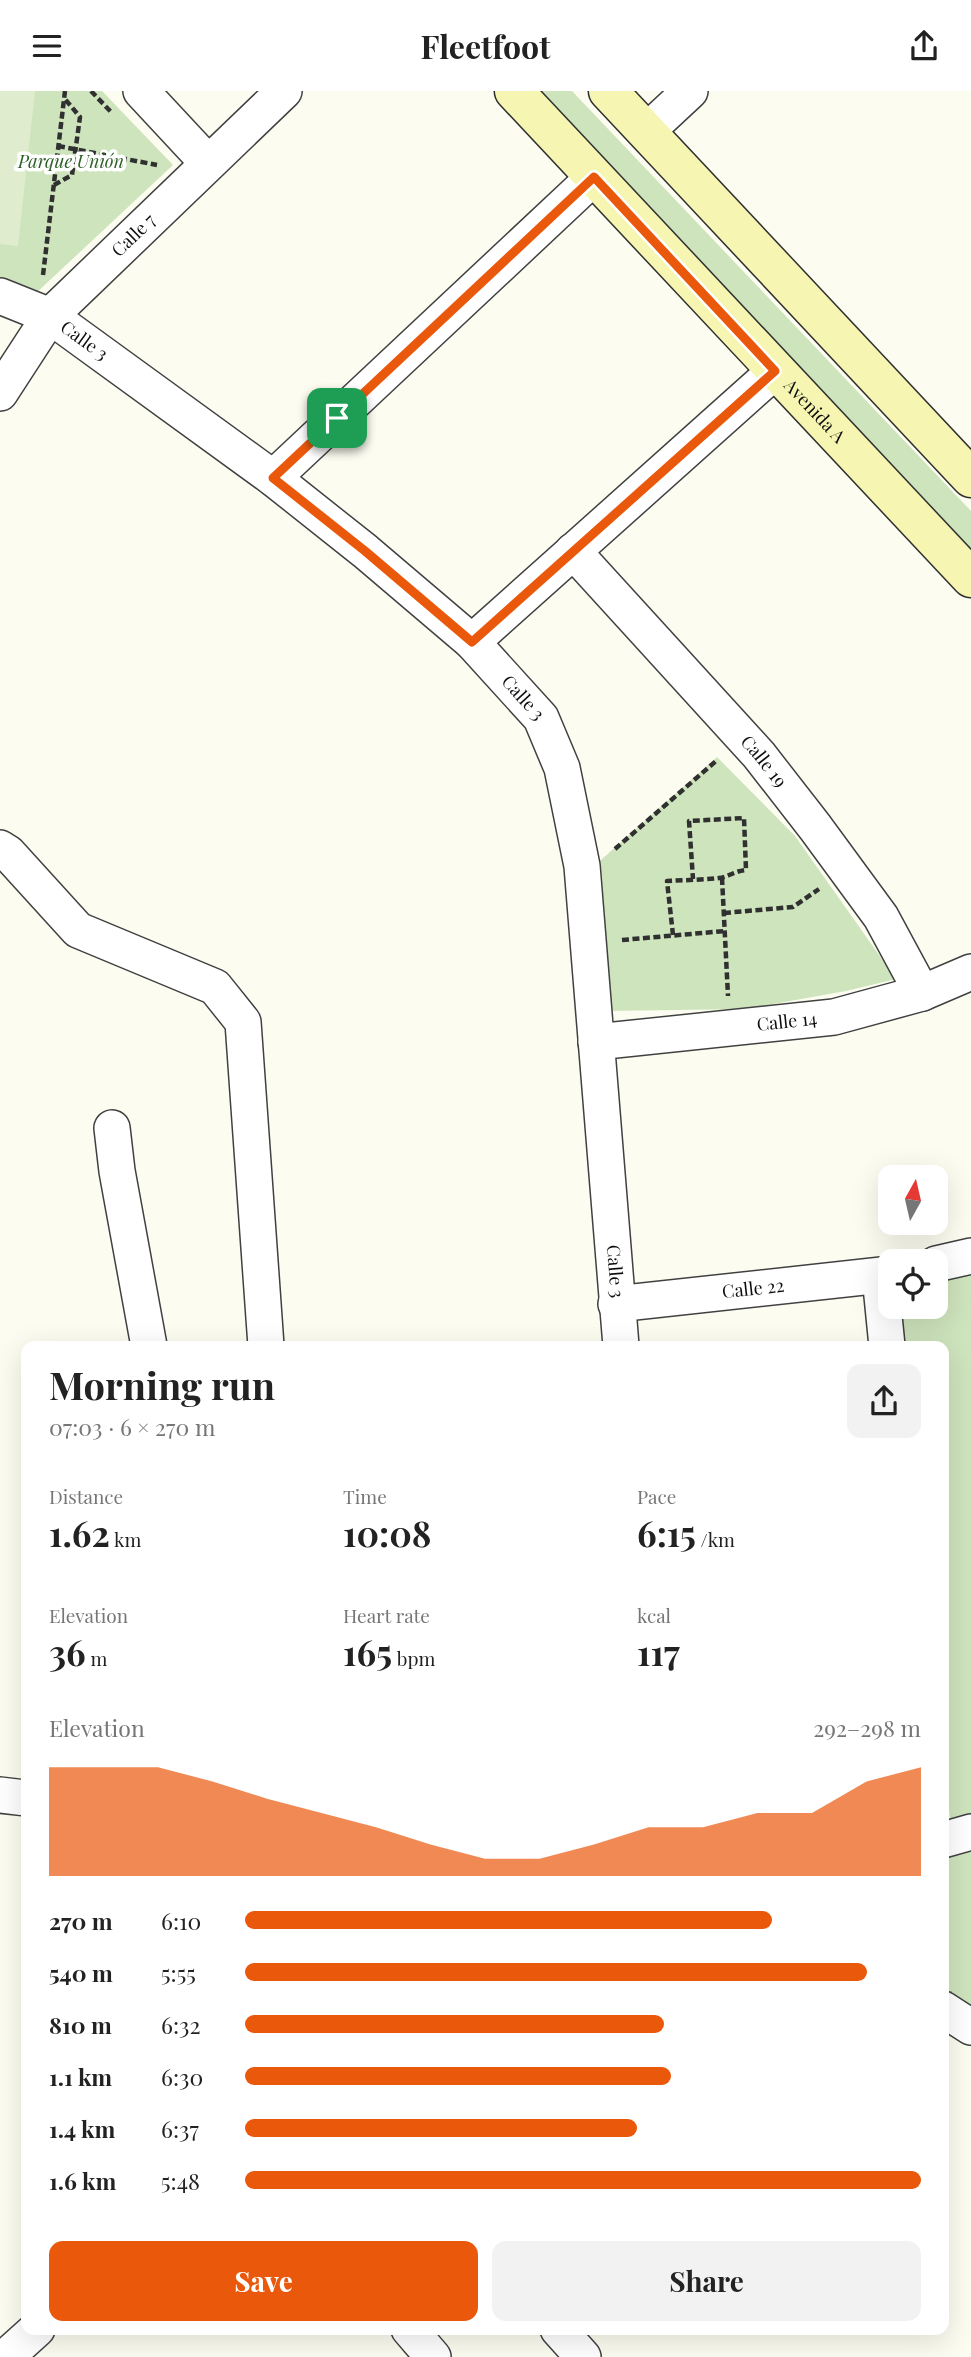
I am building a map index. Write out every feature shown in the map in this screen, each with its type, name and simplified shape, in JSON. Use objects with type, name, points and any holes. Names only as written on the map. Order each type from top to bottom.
[{"type":"main road","name":"Avenida A","points":[[513,91],[971,578]]},
{"type":"main road","points":[[608,91],[971,478]]},
{"type":"street","points":[[141,91],[208,163]]},
{"type":"street","name":"Calle 7","points":[[0,393],[50,316],[284,91]]},
{"type":"street","points":[[646,132],[690,91]]},
{"type":"street","points":[[273,478],[594,177]]},
{"type":"street","name":"Calle 3","points":[[0,296],[50,316],[273,478],[365,551],[472,642],[541,718],[562,768],[582,866],[620,1341]]},
{"type":"street","points":[[472,642],[775,371]]},
{"type":"street","name":"Calle 19","points":[[573,551],[760,755],[881,917],[922,993]]},
{"type":"street","points":[[0,848],[8,853],[78,930],[215,987],[243,1022],[266,1341]]},
{"type":"street","name":"Calle 14","points":[[596,1042],[834,1017],[922,993],[971,972]]},
{"type":"street","points":[[112,1128],[117,1171],[148,1341]]},
{"type":"street","points":[[948,1261],[971,1256]]},
{"type":"street","name":"Calle 22","points":[[616,1304],[878,1276]]},
{"type":"street","points":[[886,1319],[887,1341]]},
{"type":"street","points":[[0,1795],[21,1797]]},
{"type":"street","points":[[949,1838],[971,1832]]},
{"type":"street","points":[[949,2013],[971,2027]]},
{"type":"street","points":[[6,2357],[30,2335]]},
{"type":"street","points":[[414,2335],[433,2357]]},
{"type":"street","points":[[563,2335],[583,2357]]},
{"type":"path","points":[[52,270],[43,279],[65,91]]},
{"type":"path","points":[[91,91],[117,119]]},
{"type":"path","points":[[54,185],[72,175],[80,117],[64,99]]},
{"type":"path","points":[[58,146],[160,165]]},
{"type":"path","points":[[151,156],[160,165]]},
{"type":"path","points":[[150,175],[160,165]]},
{"type":"path","points":[[615,849],[718,760],[726,769]]},
{"type":"path","points":[[673,935],[667,881],[722,878],[735,871],[746,870],[744,818],[689,821],[694,879]]},
{"type":"path","points":[[724,913],[793,907],[821,888],[813,877]]},
{"type":"path","points":[[722,878],[729,999],[740,999]]},
{"type":"path","points":[[615,941],[725,931]]},
{"type":"green space","name":"Parque Unión","points":[[0,91],[102,91],[173,165],[34,295],[0,281]]},
{"type":"green space","points":[[0,91],[35,91],[18,246],[0,244]]},
{"type":"green space","points":[[525,91],[572,91],[971,511],[971,561]]},
{"type":"green space","points":[[717,757],[795,836],[896,979],[746,1009],[607,1011],[593,867]]},
{"type":"green space","points":[[971,1273],[971,1822],[951,1827],[949,1341],[899,1341],[897,1319],[948,1319],[948,1278]]},
{"type":"green space","points":[[971,1844],[971,2011],[949,1998],[949,1849]]},
{"type":"route","points":[[594,177],[775,371],[472,642],[365,551],[273,478],[337,418],[594,177]]}]
